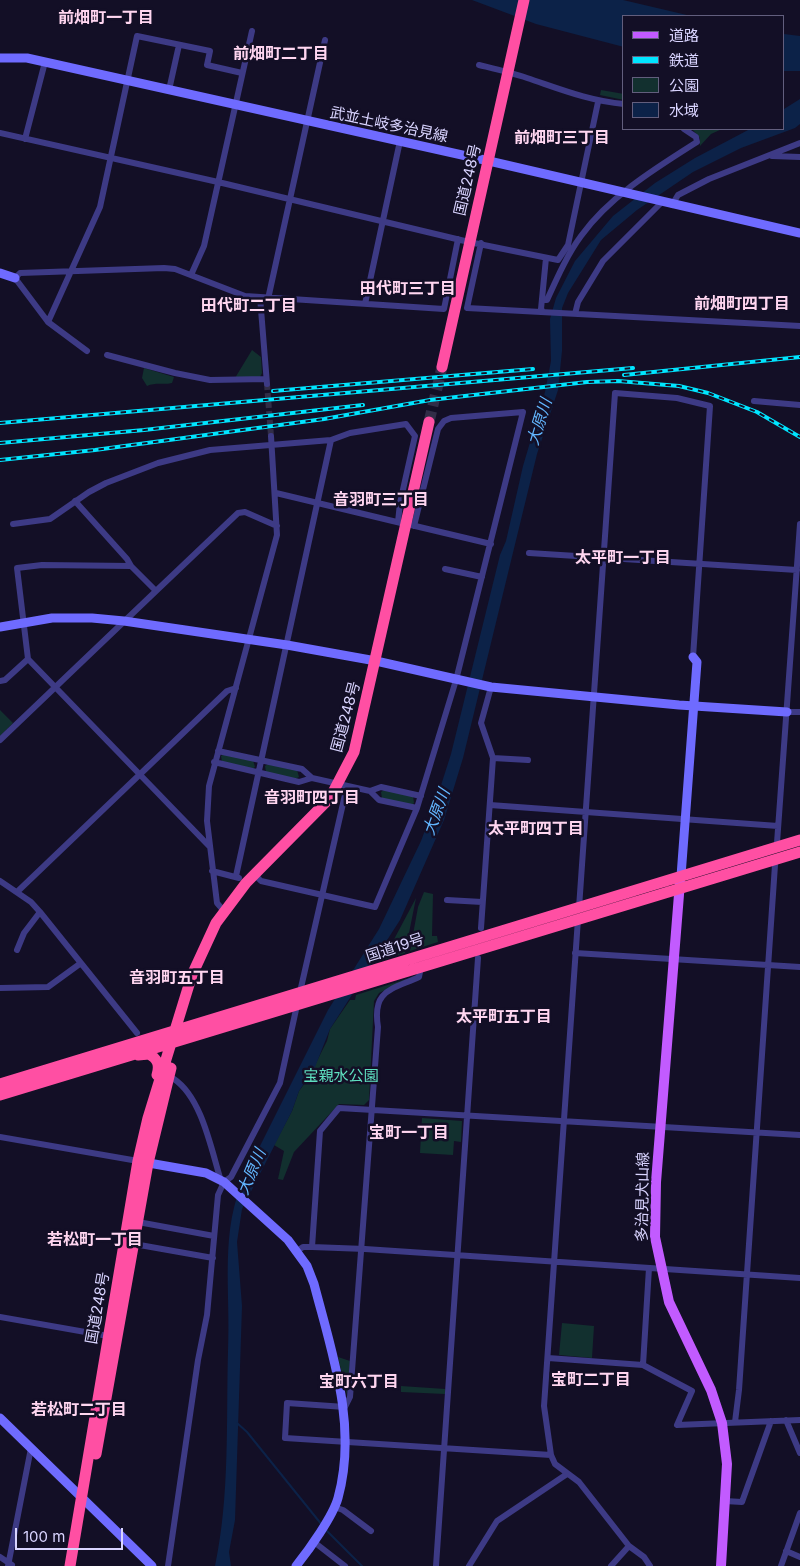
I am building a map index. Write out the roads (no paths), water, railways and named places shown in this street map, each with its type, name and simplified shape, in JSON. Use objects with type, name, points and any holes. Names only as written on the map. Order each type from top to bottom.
[{"type":"highway","name":"国道248号","points":[[442,367],[463,240],[489,161],[524,0]]},
{"type":"highway","name":"国道248号","points":[[78,1566],[84,1501],[108,1336],[143,1162],[195,972],[241,879],[254,874],[343,785],[354,752],[376,661],[429,422]]},
{"type":"highway","name":"国道19号","points":[[275,1006],[370,982],[421,966],[578,914],[681,876],[800,840]]},
{"type":"highway","name":"国道19号","points":[[0,1084],[176,1036],[275,1006],[377,970],[578,914],[679,889],[800,852]]},
{"type":"highway","name":"国道248号","points":[[70,1566],[138,1222],[148,1118],[176,1036]]},
{"type":"highway","name":"国道19号","points":[[0,1095],[131,1055],[176,1036]]},
{"type":"highway","points":[[131,1055],[148,1054],[158,1064],[148,1118]]},
{"type":"main road","name":"多治見犬山線","points":[[681,876],[656,1182],[655,1237],[660,1269],[669,1302],[711,1390],[722,1423],[727,1464],[721,1566]]},
{"type":"street","points":[[191,275],[204,246],[252,31]]},
{"type":"street","points":[[48,322],[100,207],[136,36],[210,52],[206,65],[242,73]]},
{"type":"street","points":[[107,354],[210,380],[266,381],[264,298],[289,199],[325,40]]},
{"type":"street","points":[[169,90],[179,45]]},
{"type":"street","name":"武並土岐多治見線","points":[[0,58],[27,58],[489,161],[580,184],[800,233]]},
{"type":"street","points":[[25,139],[45,62]]},
{"type":"street","points":[[479,65],[509,70],[598,102],[622,104]]},
{"type":"street","points":[[0,133],[218,182],[383,222],[558,260],[568,245],[598,102]]},
{"type":"street","points":[[542,300],[547,300],[566,258],[582,235],[649,172],[696,142],[696,137],[686,130]]},
{"type":"street","points":[[365,304],[400,141]]},
{"type":"street","points":[[672,205],[678,194],[766,156],[800,144]]},
{"type":"street","points":[[766,156],[800,157]]},
{"type":"street","points":[[575,314],[578,302],[603,261],[660,202]]},
{"type":"street","points":[[15,278],[20,273],[30,271],[164,268],[191,275],[245,296],[444,309],[463,240]]},
{"type":"street","points":[[481,243],[467,308],[800,326]]},
{"type":"street","points":[[545,312],[542,300],[546,258]]},
{"type":"street","points":[[0,273],[15,278],[48,322],[87,351]]},
{"type":"street","points":[[650,1566],[644,1557],[630,1546],[579,1482],[555,1464],[551,1455],[544,1406],[615,393],[677,398],[710,406],[693,657],[697,662],[681,876]]},
{"type":"street","points":[[754,401],[800,404]]},
{"type":"street","points":[[254,874],[261,881],[375,907],[417,808],[457,680],[523,412],[450,418],[444,421],[438,429],[407,524]]},
{"type":"street","points":[[13,524],[50,519],[74,501],[106,483],[158,463],[210,450],[331,440],[350,433],[406,424],[415,436],[400,503],[407,524]]},
{"type":"street","points":[[224,911],[217,903],[206,821],[209,786],[277,535],[276,493],[271,436]]},
{"type":"street","points":[[212,871],[241,879],[259,773],[331,440]]},
{"type":"street","points":[[276,493],[491,544]]},
{"type":"street","points":[[74,501],[128,559],[131,566],[156,591]]},
{"type":"street","points":[[0,740],[238,513],[245,512],[277,526]]},
{"type":"street","points":[[777,843],[800,524]]},
{"type":"street","points":[[529,554],[797,570]]},
{"type":"street","points":[[131,566],[42,565],[17,568],[28,659],[210,847]]},
{"type":"street","points":[[445,568],[482,577]]},
{"type":"street","points":[[0,627],[52,618],[92,618],[124,621],[287,644],[376,661],[489,687],[594,698],[800,712]]},
{"type":"street","points":[[0,681],[5,680],[28,659]]},
{"type":"street","points":[[481,928],[493,758],[481,723],[489,687]]},
{"type":"street","points":[[17,892],[227,691],[236,688]]},
{"type":"street","points":[[218,751],[302,769],[312,778]]},
{"type":"street","points":[[493,758],[528,760]]},
{"type":"street","points":[[214,762],[298,782],[312,778],[370,791],[379,800],[417,808]]},
{"type":"street","points":[[168,1566],[198,1360],[208,1315],[218,1195],[231,1177],[280,1083],[322,896],[343,785]]},
{"type":"street","points":[[370,791],[381,787],[420,796]]},
{"type":"street","points":[[490,805],[778,826]]},
{"type":"street","points":[[735,1422],[775,865]]},
{"type":"street","points":[[0,881],[17,892],[40,912],[138,1033]]},
{"type":"street","points":[[447,900],[482,902]]},
{"type":"street","points":[[17,950],[24,933],[40,912]]},
{"type":"street","points":[[575,953],[800,968]]},
{"type":"street","points":[[436,1566],[478,958]]},
{"type":"street","points":[[0,988],[53,985],[81,962]]},
{"type":"street","points":[[344,1407],[350,1396],[378,1027],[377,1003],[384,992],[419,977],[421,966]]},
{"type":"street","points":[[174,1079],[180,1083],[195,1103],[225,1183]]},
{"type":"street","points":[[312,1247],[320,1131],[339,1108],[800,1135]]},
{"type":"street","points":[[0,1137],[206,1173],[225,1183],[288,1240],[297,1251],[307,1266],[314,1284],[344,1407],[346,1442],[338,1499],[314,1542],[296,1566]]},
{"type":"street","points":[[138,1222],[214,1236]]},
{"type":"street","points":[[134,1244],[213,1258]]},
{"type":"street","points":[[297,1251],[312,1247],[800,1278]]},
{"type":"street","points":[[643,1365],[649,1268]]},
{"type":"street","points":[[0,1316],[108,1336]]},
{"type":"street","points":[[548,1358],[643,1365],[692,1390],[676,1425],[800,1420]]},
{"type":"street","points":[[344,1407],[287,1403],[285,1438],[551,1455]]},
{"type":"street","points":[[0,1418],[152,1566]]},
{"type":"street","points":[[786,1420],[800,1453]]},
{"type":"street","points":[[725,1501],[742,1502],[771,1421]]},
{"type":"street","points":[[0,1557],[11,1565],[30,1448]]},
{"type":"street","points":[[469,1566],[497,1521],[567,1474]]},
{"type":"street","points":[[334,1507],[343,1510],[371,1531]]},
{"type":"street","points":[[781,1566],[800,1513]]},
{"type":"street","points":[[314,1542],[345,1566]]},
{"type":"street","points":[[611,1566],[630,1546]]},
{"type":"street","points":[[786,1551],[800,1557]]},
{"type":"water","points":[[472,0],[623,0],[687,15],[622,15],[622,46],[536,24]]},
{"type":"water","points":[[785,34],[800,36],[800,71],[785,71]]},
{"type":"water","name":"大原川","points":[[800,99],[800,124],[795,128],[741,148],[693,172],[637,210],[601,240],[568,293],[562,308],[562,351],[558,390],[537,454],[463,758],[444,820],[400,920],[330,1029],[315,1067],[299,1091],[292,1111],[242,1209],[237,1242],[242,1306],[235,1520],[229,1552],[231,1566],[215,1566],[220,1539],[225,1485],[229,1240],[237,1197],[245,1176],[328,1010],[379,929],[421,841],[436,801],[451,754],[500,555],[506,541],[523,466],[545,392],[551,361],[550,319],[556,298],[575,261],[613,216],[655,183],[695,158],[748,130],[785,130],[785,108]]},
{"type":"waterway","points":[[237,1423],[247,1432],[322,1525]]},
{"type":"waterway","points":[[325,1529],[362,1566]]},
{"type":"tunnel","points":[[429,422],[442,367]]},
{"type":"tunnel","points":[[267,384],[271,436]]},
{"type":"railway","points":[[624,375],[800,357]]},
{"type":"railway","points":[[0,423],[633,368]]},
{"type":"railway","points":[[273,391],[533,369]]},
{"type":"railway","points":[[0,460],[95,450],[324,419],[430,400],[587,382],[618,381],[679,386],[708,393],[757,412],[800,437]]},
{"type":"railway","points":[[0,443],[144,430],[363,405]]},
{"type":"district","name":"前畑町一丁目","points":[[106,18]]},
{"type":"district","name":"前畑町二丁目","points":[[281,54]]},
{"type":"district","name":"前畑町三丁目","points":[[562,138]]},
{"type":"district","name":"田代町三丁目","points":[[408,289]]},
{"type":"district","name":"前畑町四丁目","points":[[742,304]]},
{"type":"district","name":"田代町二丁目","points":[[249,306]]},
{"type":"district","name":"音羽町三丁目","points":[[381,500]]},
{"type":"district","name":"太平町一丁目","points":[[623,558]]},
{"type":"district","name":"音羽町四丁目","points":[[312,798]]},
{"type":"district","name":"太平町四丁目","points":[[536,829]]},
{"type":"district","name":"音羽町五丁目","points":[[177,978]]},
{"type":"district","name":"太平町五丁目","points":[[504,1017]]},
{"type":"district","name":"宝町一丁目","points":[[409,1133]]},
{"type":"district","name":"若松町一丁目","points":[[95,1240]]},
{"type":"district","name":"宝町二丁目","points":[[591,1380]]},
{"type":"district","name":"宝町六丁目","points":[[359,1382]]},
{"type":"district","name":"若松町二丁目","points":[[79,1410]]},
{"type":"park label","name":"宝親水公園","points":[[341,1076]]}]
